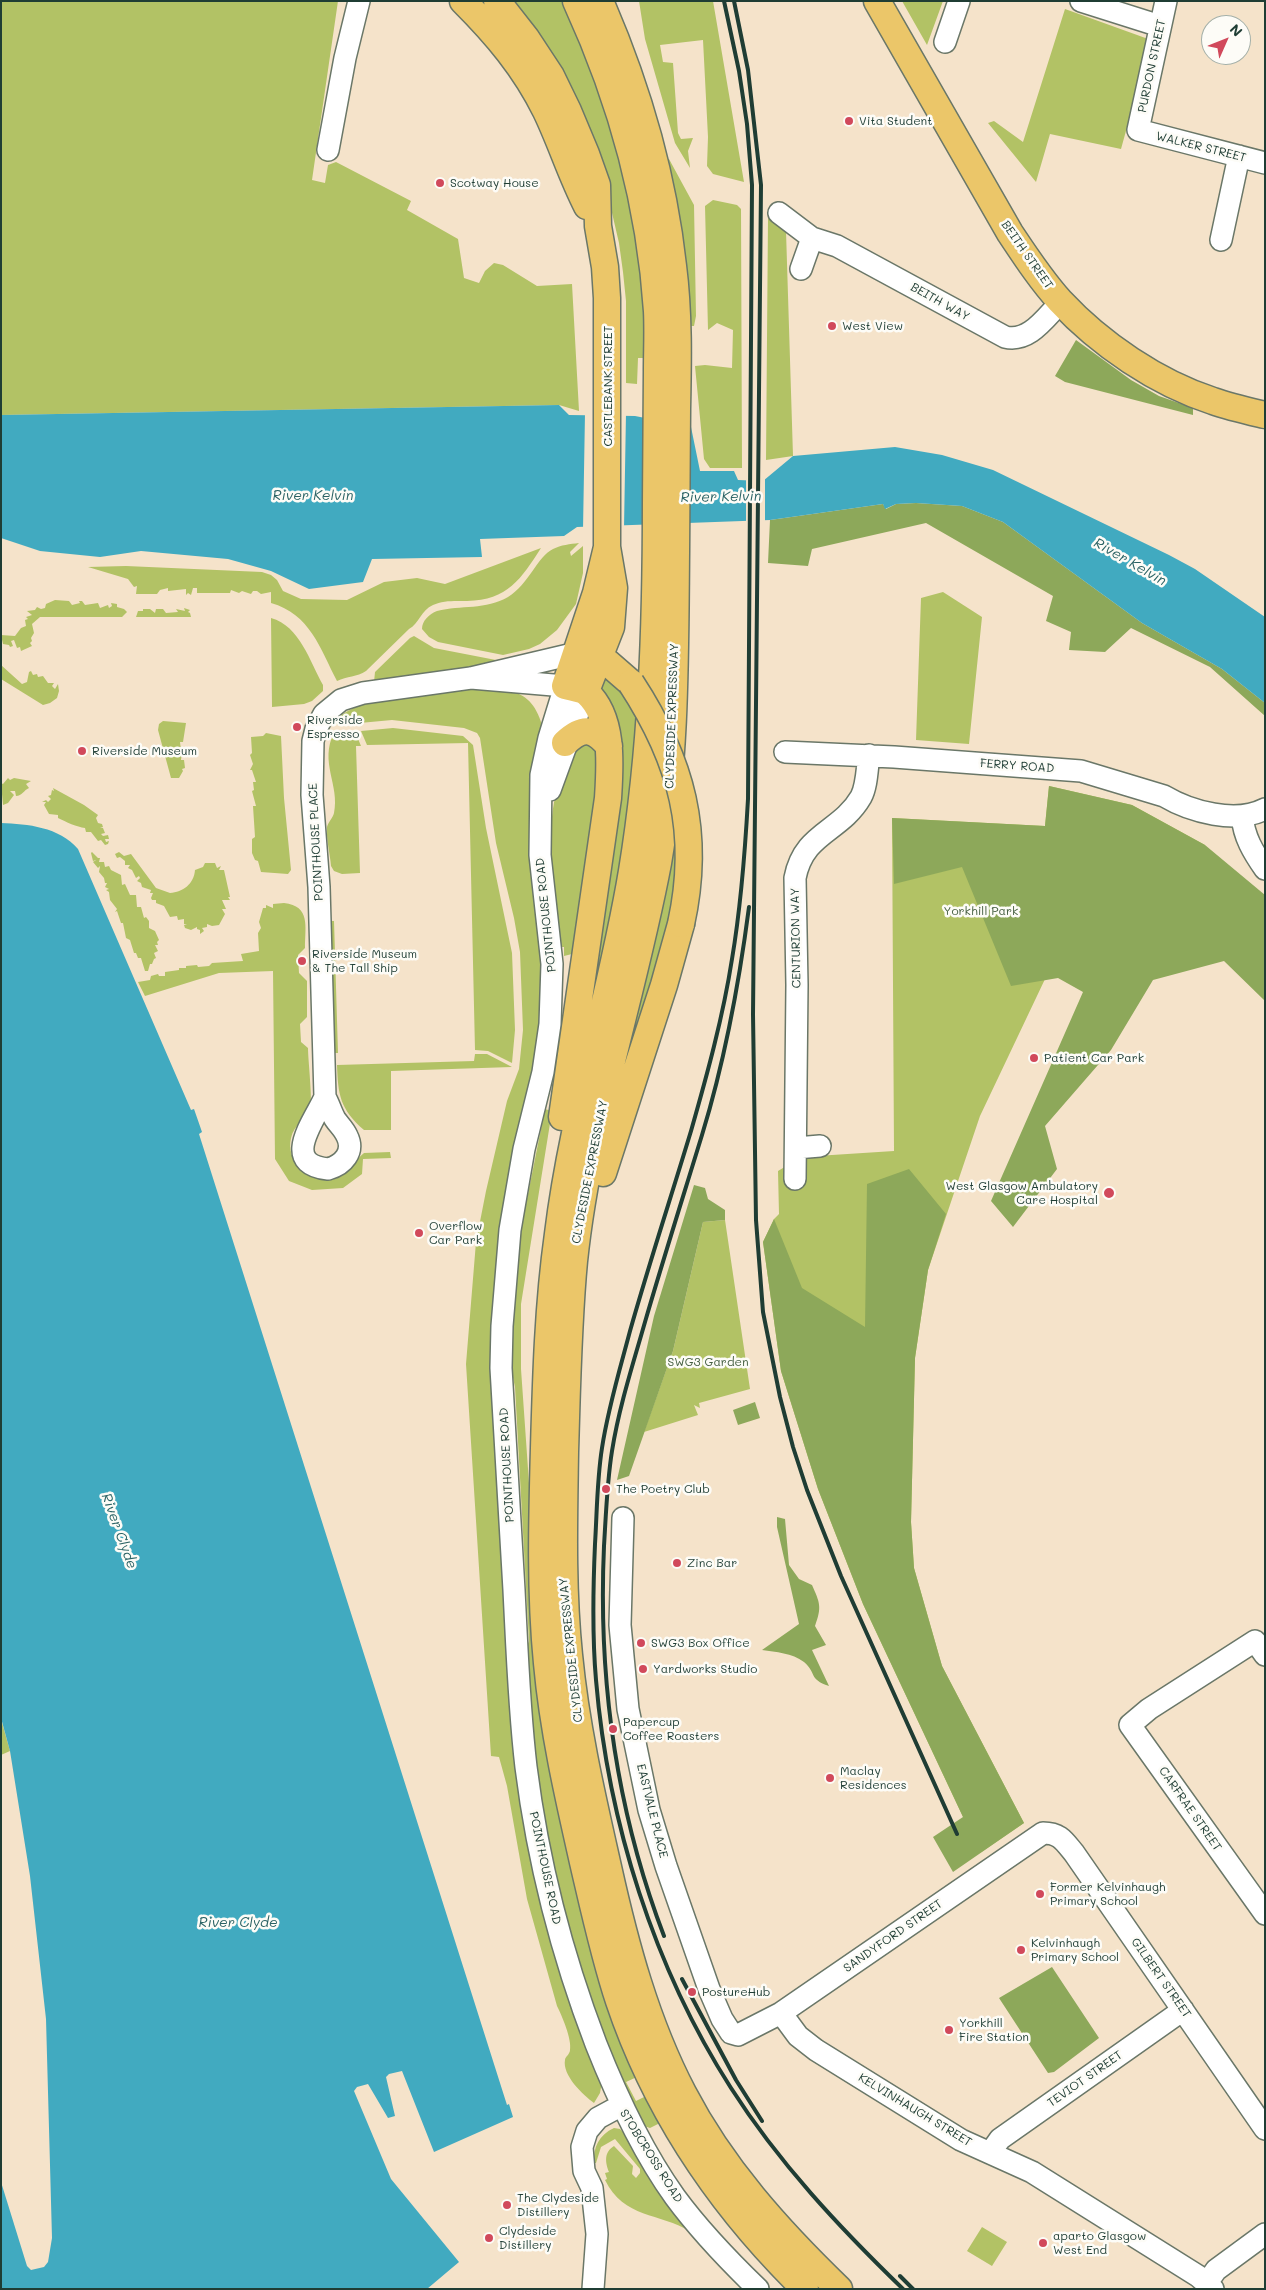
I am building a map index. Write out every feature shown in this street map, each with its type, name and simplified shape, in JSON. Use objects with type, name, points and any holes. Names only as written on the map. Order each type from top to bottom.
[{"type":"main road","name":"CASTLEBANK STREET","points":[[463,1],[555,105]]},
{"type":"main road","name":"CASTLEBANK STREET","points":[[498,1],[530,44],[555,105],[579,190],[598,226],[605,267],[608,298],[607,547],[614,588],[608,664],[575,689]]},
{"type":"main road","name":"CLYDESIDE EXPRESSWAY","points":[[576,1],[592,36],[614,95],[634,161],[652,260],[657,315],[657,370],[666,603],[674,726],[669,797],[644,925],[587,1180],[574,1259],[567,1384],[562,1579],[569,1660],[581,1748],[615,1899],[636,1976],[654,2028],[684,2096],[714,2145],[768,2217],[839,2289]]},
{"type":"main road","name":"CLYDESIDE EXPRESSWAY","points":[[600,1],[632,84],[654,159],[673,266],[678,354],[666,603],[632,873],[616,954],[579,1115],[564,1189],[557,1237],[547,1367],[542,1530],[542,1599],[547,1667],[559,1751],[605,1956],[619,2002],[653,2084],[691,2152],[747,2228],[806,2289]]},
{"type":"main road","name":"BEITH STREET","points":[[876,1],[1010,233],[1032,266],[1061,302],[1104,340],[1149,371],[1213,402],[1265,415]]},
{"type":"main road","name":"CASTLEBANK STREET","points":[[574,1259],[664,985],[681,924],[688,884],[689,843],[681,790],[668,748],[608,664],[596,593],[607,547]]},
{"type":"main road","points":[[542,1530],[532,1366],[536,1277],[550,1178],[564,1108],[608,798],[609,746],[598,711],[575,689]]},
{"type":"main road","points":[[566,743],[578,732],[586,731],[600,737],[609,746]]},
{"type":"street","points":[[328,150],[345,58],[359,1]]},
{"type":"street","points":[[945,42],[959,1]]},
{"type":"street","points":[[1081,1],[1160,26]]},
{"type":"street","name":"PURDON STREET","points":[[1138,130],[1166,1]]},
{"type":"street","name":"WALKER STREET","points":[[1138,130],[1265,163]]},
{"type":"street","points":[[1221,240],[1238,156]]},
{"type":"street","name":"BEITH WAY","points":[[779,213],[812,238],[837,246],[1005,337],[1014,340],[1024,337],[1061,302]]},
{"type":"street","points":[[801,269],[812,238]]},
{"type":"street","name":"POINTHOUSE PLACE","points":[[325,1097],[319,887],[312,795],[313,741],[324,714],[340,700],[363,693],[471,678],[608,664]]},
{"type":"street","name":"POINTHOUSE PLACE","points":[[471,678],[575,689]]},
{"type":"street","name":"POINTHOUSE ROAD","points":[[541,816],[566,743],[575,689]]},
{"type":"street","name":"POINTHOUSE ROAD","points":[[575,689],[549,738],[541,776],[540,855],[551,942],[552,1006],[543,1072],[524,1149],[510,1230],[502,1326],[502,1393],[521,1708],[534,1820],[550,1900],[587,2020],[622,2105]]},
{"type":"street","name":"FERRY ROAD","points":[[785,752],[1081,771],[1164,796],[1176,803],[1225,816],[1242,816]]},
{"type":"street","name":"CENTURION WAY","points":[[795,1179],[797,985],[795,878],[798,862],[811,842],[830,830],[848,814],[862,795],[869,756]]},
{"type":"street","points":[[1265,809],[1242,816],[1243,829],[1247,840],[1265,869]]},
{"type":"street","points":[[796,1148],[820,1146]]},
{"type":"street","name":"EASTVALE PLACE","points":[[623,1518],[620,1625],[628,1710],[649,1810],[666,1866],[709,1989],[722,2019],[731,2033]]},
{"type":"street","name":"CARFRAE STREET","points":[[1260,1648],[1149,1709],[1130,1724],[1265,1914]]},
{"type":"street","name":"SANDYFORD STREET","points":[[731,2033],[738,2035],[781,2013],[1043,1833],[1053,1833]]},
{"type":"street","name":"GILBERT STREET","points":[[1053,1833],[1060,1835],[1074,1853],[1265,2129]]},
{"type":"street","name":"TEVIOT STREET","points":[[990,2153],[1000,2139],[1183,2010]]},
{"type":"street","name":"KELVINHAUGH STREET","points":[[781,2013],[798,2036],[816,2050],[961,2140],[1032,2172],[1198,2276],[1210,2286]]},
{"type":"street","name":"STOBCROSS ROAD","points":[[592,2289],[597,2234],[592,2188],[584,2171],[582,2147],[587,2131],[598,2118],[622,2105],[643,2145],[675,2197],[706,2236],[758,2289]]},
{"type":"street","points":[[1210,2286],[1216,2270],[1265,2234]]},
{"type":"green space","points":[[1,1],[338,1],[312,180],[325,183],[328,165],[336,162],[411,201],[407,210],[458,239],[464,278],[479,283],[485,271],[494,263],[503,265],[537,286],[572,284],[579,411],[559,405],[1,415]]},
{"type":"green space","points":[[509,1],[566,1],[600,78],[638,227],[647,358],[638,358],[637,384],[626,383],[626,301],[619,243],[606,187]]},
{"type":"green space","points":[[639,1],[713,1],[744,182],[713,174],[707,166],[708,137],[703,40],[660,45],[663,62],[673,63],[678,133],[681,139],[693,138],[688,151],[690,168],[675,143],[645,39]]},
{"type":"green space","points":[[902,1],[943,1],[927,45]]},
{"type":"green space","points":[[1065,9],[1151,40],[1121,149],[1050,134],[1036,182],[988,123],[994,121],[1023,142]]},
{"type":"green space","points":[[666,159],[669,159],[694,205],[696,316],[694,326],[689,326]]},
{"type":"green space","points":[[713,200],[737,205],[741,209],[742,468],[710,468],[704,459],[695,366],[705,365],[732,368],[733,330],[717,323],[708,330],[705,206]]},
{"type":"green space","points":[[768,218],[786,231],[793,456],[766,460]]},
{"type":"green space","points":[[1076,340],[1131,380],[1159,396],[1193,408],[1193,415],[1065,382],[1055,376]]},
{"type":"green space","points":[[916,503],[962,506],[1003,522],[1142,623],[1222,669],[1265,703],[1265,716],[1210,667],[1131,628],[1105,652],[1069,650],[1071,632],[1046,621],[1053,596],[926,523],[812,549],[808,566],[768,563],[770,520],[883,504],[886,509],[896,504]]},
{"type":"green space","points":[[579,543],[570,552],[571,556],[583,546],[583,573],[576,604],[557,630],[540,644],[529,649],[503,655],[438,642],[429,637],[422,629],[426,618],[437,611],[482,606],[508,597],[522,585],[547,553],[559,547]]},
{"type":"green space","points":[[541,548],[520,578],[503,592],[481,600],[437,603],[429,607],[415,624],[366,671],[337,681],[319,645],[305,624],[284,608],[271,603],[271,592],[261,594],[253,591],[251,594],[231,590],[230,593],[197,593],[197,588],[193,588],[191,595],[188,593],[186,595],[186,589],[168,591],[168,588],[160,590],[157,594],[136,594],[137,586],[134,587],[128,579],[88,567],[126,566],[262,572],[271,575],[277,580],[283,591],[301,599],[347,600],[384,582],[417,578],[445,584]]},
{"type":"green space","points":[[943,592],[982,617],[969,744],[916,740],[921,598]]},
{"type":"green space","points":[[55,600],[69,601],[72,605],[80,603],[79,601],[82,601],[85,605],[98,603],[100,608],[108,605],[109,608],[112,606],[111,603],[117,604],[117,607],[127,612],[122,617],[40,617],[32,624],[34,633],[30,643],[32,646],[21,651],[20,647],[17,648],[14,640],[11,641],[13,646],[10,647],[3,644],[1,635],[15,636],[21,628],[26,626],[25,620],[28,619],[26,617],[32,615],[27,611],[35,610],[37,607],[45,608],[46,604]]},
{"type":"green space","points":[[184,608],[190,610],[188,612],[191,617],[136,617],[138,611],[143,611],[143,609],[150,609],[155,613],[156,609],[163,609],[166,613],[178,612],[176,609],[185,611]]},
{"type":"green space","points":[[271,618],[281,622],[297,637],[323,685],[323,691],[312,701],[304,704],[272,707]]},
{"type":"green space","points":[[414,636],[434,648],[501,661],[463,670],[374,682],[375,672]]},
{"type":"green space","points":[[1,665],[22,684],[27,682],[29,672],[31,671],[33,675],[43,676],[48,683],[54,683],[52,686],[55,689],[58,684],[57,698],[43,705],[1,679]]},
{"type":"green space","points":[[606,676],[643,713],[638,771],[594,1013],[588,1009],[603,692],[600,685]]},
{"type":"green space","points":[[463,688],[500,689],[521,695],[530,701],[537,711],[542,725],[544,954],[537,1058],[507,1194],[513,1709],[602,2082],[600,2093],[594,2103],[579,2090],[570,2078],[565,2066],[565,2060],[570,2051],[568,2034],[557,2006],[527,1899],[507,1786],[499,1757],[491,1756],[466,1364],[476,1242],[507,1101],[519,1069],[523,1030],[520,952],[514,918],[496,843],[480,738],[477,733],[464,728],[392,720],[338,725],[333,721],[346,712],[377,700]]},
{"type":"green space","points":[[163,721],[186,723],[183,742],[180,742],[181,760],[184,760],[185,768],[182,769],[183,771],[179,778],[171,778],[158,730],[159,724]]},
{"type":"green space","points":[[393,728],[463,736],[473,745],[486,828],[512,953],[515,1030],[512,1063],[488,1051],[475,1050],[468,743],[367,745],[361,731]]},
{"type":"green space","points":[[352,732],[356,734],[361,746],[356,746],[360,873],[342,874],[334,871],[331,866],[328,841],[327,827],[333,815],[335,803],[329,754],[334,733]]},
{"type":"green space","points":[[266,733],[281,736],[284,798],[291,870],[288,874],[261,872],[258,861],[255,860],[252,853],[252,839],[255,837],[253,806],[256,806],[252,791],[254,790],[253,782],[256,782],[252,770],[250,770],[253,764],[250,755],[252,753],[251,737],[263,736]]},
{"type":"green space","points":[[578,740],[602,748],[576,953],[564,956],[564,947],[559,947],[551,862],[552,820],[560,779]]},
{"type":"green space","points":[[8,778],[10,780],[14,778],[31,781],[26,784],[29,788],[20,795],[16,796],[15,791],[10,791],[14,795],[8,803],[3,805],[1,783],[3,784]]},
{"type":"green space","name":"Yorkhill Park","points":[[1049,786],[1132,805],[1205,845],[1083,899],[980,1116],[928,1270],[915,1358],[911,1522],[914,1568],[942,1666],[1024,1823],[980,1853],[863,1604],[818,1489],[781,1371],[763,1242],[774,1219],[779,1214],[778,1171],[801,1157],[894,1151],[892,818],[1045,826]]},
{"type":"green space","points":[[1049,786],[1132,805],[1205,845],[1265,895],[1265,1001],[1224,961],[1153,980],[1111,1050],[1045,1126],[1057,1169],[1013,1227],[991,1201],[1083,992],[1058,978],[1011,986],[962,867],[894,884],[892,818],[1045,826]]},
{"type":"green space","points":[[53,788],[98,815],[96,818],[98,823],[102,824],[103,827],[100,828],[103,828],[105,833],[101,834],[103,836],[108,835],[109,839],[105,839],[106,842],[109,841],[108,844],[105,845],[101,840],[98,841],[91,832],[86,832],[85,828],[61,820],[58,818],[58,815],[49,814],[44,805],[46,802],[42,802],[46,800],[48,802],[51,799],[48,796],[51,795],[52,790],[54,791]]},
{"type":"green space","points":[[679,808],[682,889],[617,1096]]},
{"type":"green space","points":[[92,852],[100,858],[99,862],[104,862],[105,867],[109,866],[111,870],[121,875],[122,885],[125,884],[130,895],[136,895],[137,907],[141,907],[144,918],[146,917],[149,921],[149,928],[155,931],[159,940],[157,942],[158,945],[155,945],[158,951],[154,953],[156,958],[150,964],[148,971],[145,971],[141,958],[138,958],[136,953],[134,953],[130,940],[126,938],[123,923],[121,923],[117,911],[115,912],[117,909],[110,900],[109,892],[106,890],[109,889],[105,887],[107,883],[105,883],[104,878],[99,872],[100,866],[98,868],[93,862],[96,860],[93,861]]},
{"type":"green space","points":[[119,852],[124,856],[131,854],[156,888],[170,893],[179,891],[187,886],[195,870],[203,867],[205,863],[215,863],[217,868],[221,866],[219,870],[224,870],[230,900],[222,900],[226,909],[222,909],[225,914],[219,925],[212,926],[207,924],[207,927],[202,928],[204,931],[200,934],[200,930],[197,927],[191,930],[185,928],[184,925],[187,924],[184,924],[184,919],[178,920],[177,916],[170,917],[164,906],[156,903],[156,900],[152,900],[153,893],[150,893],[151,890],[142,887],[141,883],[137,881],[140,878],[139,876],[136,878],[132,870],[128,868],[130,865],[125,865],[125,861],[120,857],[117,858],[115,854]]},
{"type":"green space","points":[[284,903],[299,908],[305,919],[305,948],[298,955],[299,973],[307,981],[307,1017],[300,1024],[301,1042],[308,1048],[311,1105],[308,1114],[297,1126],[291,1138],[290,1148],[293,1157],[297,1165],[312,1177],[330,1180],[344,1175],[364,1153],[390,1152],[391,1158],[363,1159],[362,1174],[343,1188],[312,1190],[289,1181],[275,1159],[273,971],[219,973],[145,996],[138,982],[150,980],[151,976],[158,974],[159,976],[165,976],[165,972],[186,968],[186,966],[197,965],[198,967],[209,966],[212,963],[243,961],[241,954],[259,951],[258,933],[261,928],[259,922],[263,908],[266,908],[266,905],[273,908],[273,904]]},
{"type":"green space","points":[[328,921],[334,921],[338,1053],[332,1053]]},
{"type":"green space","points":[[475,1054],[487,1054],[512,1067],[391,1071],[391,1130],[364,1130],[350,1115],[342,1101],[338,1085],[337,1065],[474,1061]]},
{"type":"green space","points":[[545,1109],[552,1111],[521,1304],[521,1369],[532,1526],[639,2076],[626,2082],[636,2101],[648,2095],[660,2123],[650,2128],[644,2126],[613,2060],[598,2026],[578,1966],[558,1891],[548,1840],[533,1736],[526,1649],[529,1641],[510,1326],[520,1219],[523,1219]]},
{"type":"green space","points":[[909,1169],[946,1214],[928,1270],[915,1358],[911,1522],[914,1568],[942,1666],[1024,1823],[953,1872],[933,1837],[963,1817],[863,1604],[818,1489],[781,1371],[763,1242],[774,1219],[802,1288],[865,1327],[867,1184]]},
{"type":"green space","points":[[694,1185],[705,1188],[708,1199],[725,1210],[725,1220],[703,1222],[673,1351],[629,1476],[617,1480],[654,1316]]},
{"type":"green space","name":"SWG3 Garden","points":[[725,1220],[750,1389],[699,1403],[700,1408],[694,1405],[698,1415],[644,1432],[673,1351],[703,1222]]},
{"type":"green space","points":[[755,1402],[760,1418],[738,1425],[733,1410]]},
{"type":"green space","points":[[777,1517],[785,1519],[789,1565],[799,1579],[812,1585],[818,1601],[819,1614],[815,1626],[826,1645],[812,1650],[829,1686],[818,1681],[808,1666],[799,1659],[784,1653],[762,1650],[799,1624],[777,1527]]},
{"type":"green space","points":[[1,1719],[10,1751],[1,1755]]},
{"type":"green space","points":[[1052,1967],[1099,2038],[1054,2072],[1048,2073],[999,1998]]},
{"type":"green space","points":[[614,2128],[620,2129],[625,2134],[691,2232],[632,2208],[613,2193],[605,2180],[607,2179],[605,2173],[609,2172],[606,2161],[607,2154],[611,2148],[614,2146],[633,2166],[632,2174],[636,2178],[640,2173],[640,2169],[615,2139],[601,2147],[596,2163],[594,2163],[598,2142],[604,2134]]},
{"type":"green space","points":[[982,2227],[1007,2242],[992,2266],[967,2251]]},
{"type":"water","name":"River Kelvin","points":[[559,405],[569,415],[635,416],[691,427],[700,471],[734,471],[738,480],[763,481],[793,456],[895,447],[942,455],[993,470],[1195,569],[1265,617],[1265,703],[1222,669],[1142,623],[1003,522],[962,506],[916,503],[896,504],[885,509],[883,504],[770,520],[577,527],[564,536],[480,539],[482,557],[372,559],[363,582],[309,589],[271,571],[228,559],[141,551],[100,557],[40,551],[1,538],[1,415]]},
{"type":"water","name":"River Clyde","points":[[1,823],[22,824],[52,831],[62,836],[78,849],[191,1110],[194,1109],[202,1132],[199,1134],[507,2105],[509,2104],[513,2117],[434,2152],[402,2071],[389,2074],[386,2077],[395,2116],[388,2118],[368,2084],[357,2087],[354,2091],[391,2179],[459,2262],[427,2289],[1,2289],[1,2182],[27,2266],[31,2270],[44,2267],[48,2262],[52,2238],[46,2019],[30,1876],[10,1751],[1,1718]]},
{"type":"pier","points":[[585,413],[626,413],[624,528],[583,530]]},
{"type":"pier","points":[[765,476],[765,523],[746,523],[746,478],[762,479]]},
{"type":"railway","points":[[724,1],[739,71],[747,124],[752,185],[748,799],[744,859],[732,959],[714,1046],[691,1131],[652,1256],[614,1389],[600,1460],[593,1595],[596,1680],[611,1787],[624,1840],[639,1892],[679,1994],[731,2088],[769,2142],[833,2218],[903,2289]]},
{"type":"railway","points":[[734,1],[748,70],[761,185],[753,1014],[756,1220],[763,1312],[780,1397],[807,1490],[841,1576],[957,1834]]},
{"type":"railway","points":[[664,1936],[647,1889],[634,1841],[622,1792],[614,1744],[604,1645],[604,1546],[608,1486],[618,1418],[718,1079],[736,993],[749,907]]},
{"type":"railway","points":[[682,1979],[736,2080],[762,2121]]},
{"type":"railway","points":[[900,2276],[913,2289]]},
{"type":"place","name":"Vita Student","points":[[849,121]]},
{"type":"place","name":"Scotway House","points":[[440,183]]},
{"type":"place","name":"West View","points":[[832,326]]},
{"type":"place","name":"Riverside Espresso","points":[[297,727]]},
{"type":"place","name":"Riverside Museum","points":[[82,751]]},
{"type":"place","name":"Riverside Museum & The Tall Ship","points":[[302,961]]},
{"type":"place","name":"Patient Car Park","points":[[1034,1058]]},
{"type":"place","name":"West Glasgow Ambulatory Care Hospital","points":[[1109,1193]]},
{"type":"place","name":"Overflow Car Park","points":[[419,1233]]},
{"type":"place","name":"The Poetry Club","points":[[606,1489]]},
{"type":"place","name":"Zinc Bar","points":[[677,1563]]},
{"type":"place","name":"SWG3 Box Office","points":[[641,1643]]},
{"type":"place","name":"Yardworks Studio","points":[[643,1669]]},
{"type":"place","name":"Papercup Coffee Roasters","points":[[613,1729]]},
{"type":"place","name":"Maclay Residences","points":[[830,1778]]},
{"type":"place","name":"Former Kelvinhaugh Primary School","points":[[1040,1894]]},
{"type":"place","name":"Kelvinhaugh Primary School","points":[[1021,1950]]},
{"type":"place","name":"PostureHub","points":[[692,1992]]},
{"type":"place","name":"Yorkhill Fire Station","points":[[949,2030]]},
{"type":"place","name":"The Clydeside Distillery","points":[[507,2205]]},
{"type":"place","name":"Clydeside Distillery","points":[[489,2238]]},
{"type":"place","name":"aparto Glasgow West End","points":[[1043,2243]]}]
